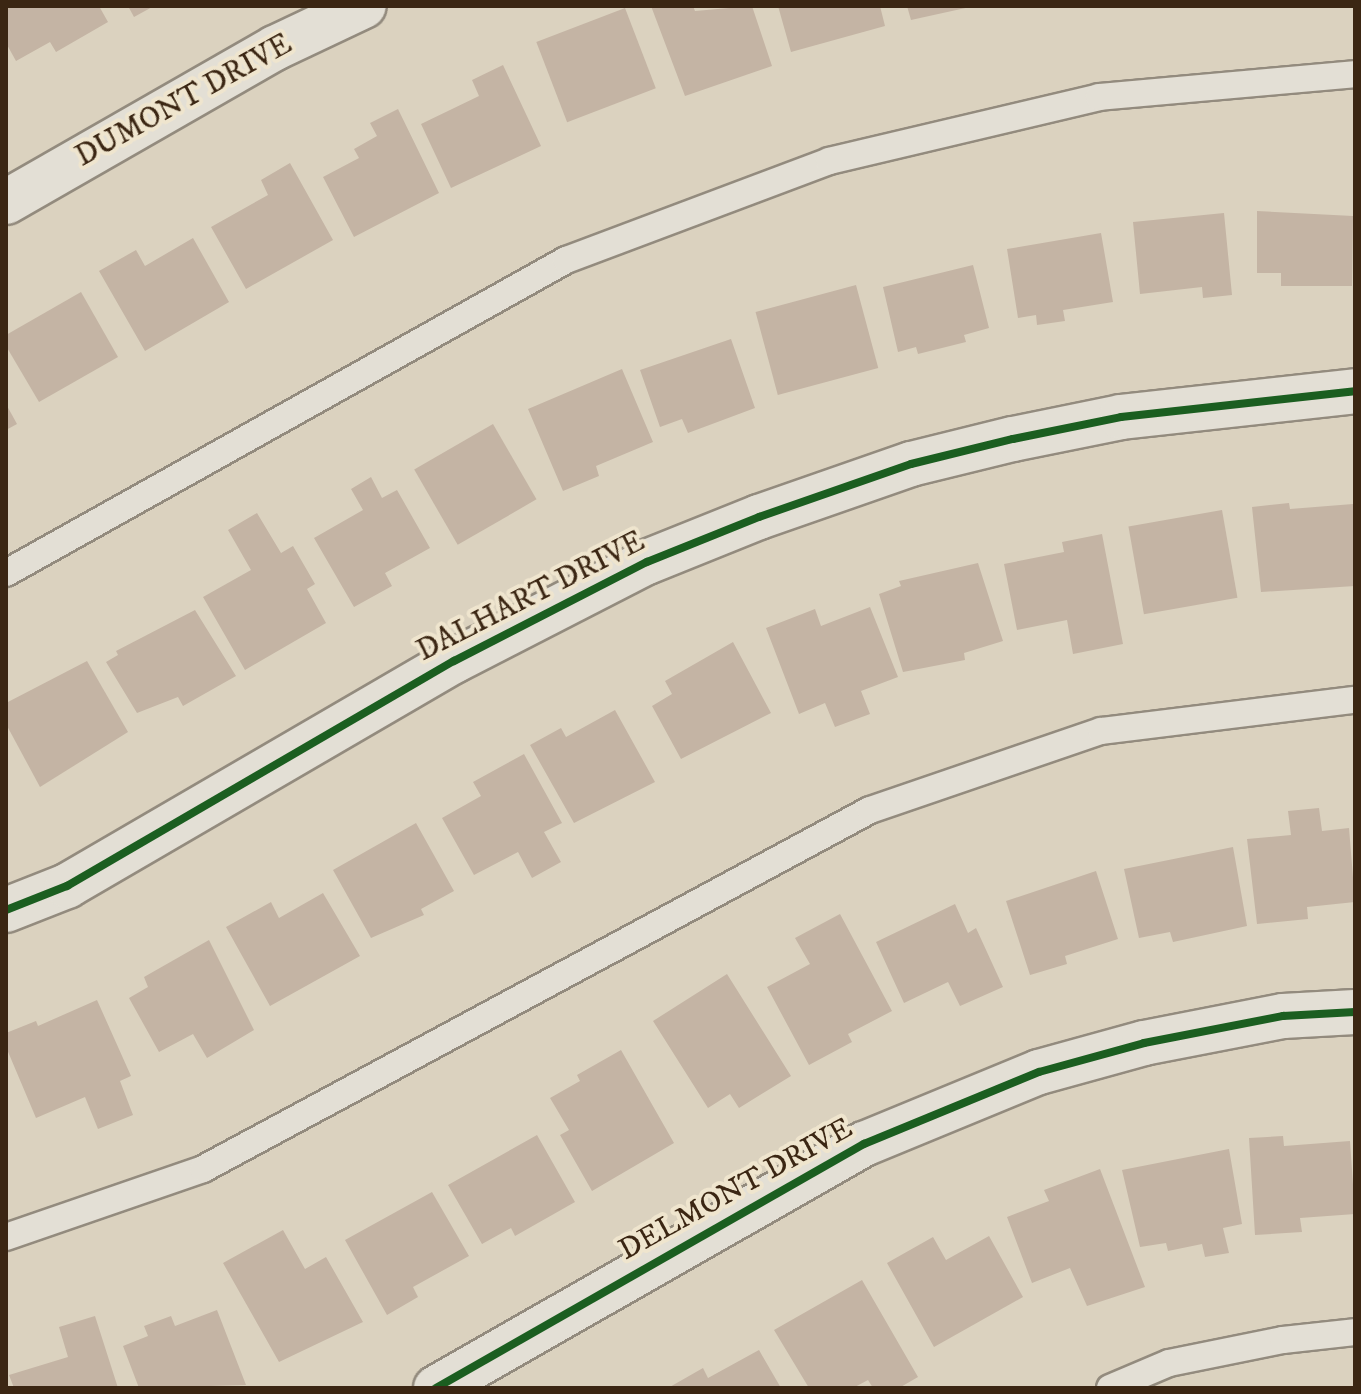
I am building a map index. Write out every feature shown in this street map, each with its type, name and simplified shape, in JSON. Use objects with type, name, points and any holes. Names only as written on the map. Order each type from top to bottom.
[{"type":"street","name":"DUMONT DRIVE","points":[[6,202],[275,48],[364,6]]},
{"type":"street","name":"DALHART DRIVE","points":[[6,910],[67,886],[454,661],[647,562],[759,517],[911,464],[1013,439],[1121,417],[1355,391]]},
{"type":"street","name":"DELMONT DRIVE","points":[[436,1388],[893,1132],[1039,1072],[1144,1043],[1283,1016],[1355,1012]]},
{"type":"lane","points":[[6,573],[566,260],[829,161],[1099,97],[1355,74]]},
{"type":"lane","points":[[6,1237],[203,1169],[870,810],[1101,731],[1355,700]]},
{"type":"lane","points":[[1110,1388],[1169,1363],[1283,1340],[1355,1332]]},
{"type":"building","points":[[6,6],[99,6],[108,22],[56,52],[50,42],[16,61],[6,43]]},
{"type":"building","points":[[128,6],[154,6],[134,17]]},
{"type":"building","points":[[651,6],[693,6],[695,11],[752,6],[772,66],[685,96]]},
{"type":"building","points":[[778,6],[880,6],[885,26],[791,52]]},
{"type":"building","points":[[907,6],[970,6],[970,7],[911,20]]},
{"type":"building","points":[[625,8],[656,88],[567,122],[536,42]]},
{"type":"building","points":[[503,65],[541,146],[451,188],[421,124],[479,96],[472,80]]},
{"type":"building","points":[[398,109],[439,193],[354,237],[323,177],[359,158],[354,149],[377,136],[370,123]]},
{"type":"building","points":[[290,163],[333,240],[246,289],[211,227],[268,195],[261,180]]},
{"type":"building","points":[[1257,211],[1353,216],[1352,286],[1281,286],[1281,273],[1257,273]]},
{"type":"building","points":[[1224,213],[1232,295],[1203,298],[1202,287],[1140,294],[1133,222]]},
{"type":"building","points":[[1101,233],[1113,302],[1063,310],[1065,321],[1037,325],[1036,315],[1018,318],[1007,249]]},
{"type":"building","points":[[193,238],[229,302],[145,351],[99,271],[136,250],[145,266]]},
{"type":"building","points":[[973,265],[989,328],[964,335],[966,342],[918,354],[916,347],[898,352],[883,287]]},
{"type":"building","points":[[856,285],[878,368],[778,395],[756,312]]},
{"type":"building","points":[[81,292],[118,357],[39,402],[6,346],[6,335]]},
{"type":"building","points":[[731,339],[755,408],[688,433],[682,419],[660,427],[640,370]]},
{"type":"building","points":[[622,369],[653,442],[596,466],[599,476],[563,491],[528,409]]},
{"type":"building","points":[[6,404],[17,424],[6,430]]},
{"type":"building","points":[[493,424],[536,499],[458,545],[414,470]]},
{"type":"building","points":[[371,477],[382,498],[397,490],[430,548],[385,573],[392,586],[354,607],[314,538],[363,510],[351,489]]},
{"type":"building","points":[[1289,503],[1290,509],[1353,504],[1355,586],[1261,592],[1252,507]]},
{"type":"building","points":[[1222,510],[1237,598],[1144,614],[1128,526]]},
{"type":"building","points":[[257,513],[281,553],[293,546],[315,584],[307,589],[326,623],[245,670],[203,597],[251,570],[228,530]]},
{"type":"building","points":[[1102,534],[1123,644],[1073,654],[1067,620],[1017,630],[1004,564],[1064,552],[1062,542]]},
{"type":"building","points":[[978,563],[1003,641],[964,653],[965,660],[903,672],[879,594],[901,586],[899,581]]},
{"type":"building","points":[[870,607],[898,677],[861,691],[870,714],[835,727],[825,703],[799,714],[766,628],[815,609],[821,626]]},
{"type":"building","points":[[195,610],[236,676],[183,706],[178,697],[137,713],[106,662],[118,655],[116,651]]},
{"type":"building","points":[[733,642],[771,713],[681,759],[652,706],[672,694],[665,681]]},
{"type":"building","points":[[87,661],[128,732],[40,787],[6,724],[6,703]]},
{"type":"building","points":[[615,710],[655,782],[574,823],[530,745],[561,728],[566,737]]},
{"type":"building","points":[[524,754],[562,823],[544,832],[561,862],[532,878],[518,852],[474,875],[442,818],[481,796],[473,782]]},
{"type":"building","points":[[1319,808],[1322,831],[1349,828],[1355,902],[1307,907],[1308,919],[1257,924],[1247,839],[1291,835],[1288,811]]},
{"type":"building","points":[[416,823],[454,891],[421,909],[424,915],[371,938],[333,870]]},
{"type":"building","points":[[1233,847],[1247,926],[1173,942],[1170,932],[1139,938],[1124,869]]},
{"type":"building","points":[[1096,871],[1118,939],[1065,956],[1067,964],[1030,975],[1006,901]]},
{"type":"building","points":[[323,893],[360,956],[270,1006],[226,927],[271,902],[279,918]]},
{"type":"building","points":[[955,904],[968,933],[976,928],[1003,987],[960,1006],[948,982],[904,1003],[876,942]]},
{"type":"building","points":[[840,914],[892,1011],[848,1034],[852,1042],[809,1065],[767,987],[810,964],[795,938]]},
{"type":"building","points":[[209,940],[254,1030],[207,1058],[193,1034],[159,1052],[129,998],[148,987],[144,977]]},
{"type":"building","points":[[727,974],[791,1076],[739,1108],[730,1094],[708,1108],[653,1021]]},
{"type":"building","points":[[97,1000],[131,1076],[120,1081],[133,1115],[98,1129],[85,1097],[36,1118],[6,1047],[6,1033],[36,1021],[38,1026]]},
{"type":"building","points":[[621,1050],[674,1143],[592,1191],[560,1135],[569,1130],[550,1098],[580,1081],[577,1075]]},
{"type":"building","points":[[537,1135],[575,1202],[515,1236],[511,1228],[482,1244],[448,1185]]},
{"type":"building","points":[[1283,1136],[1284,1146],[1350,1141],[1355,1214],[1300,1218],[1302,1232],[1255,1235],[1249,1138]]},
{"type":"building","points":[[1229,1149],[1242,1224],[1223,1228],[1229,1253],[1205,1257],[1202,1244],[1168,1251],[1166,1243],[1140,1247],[1122,1170]]},
{"type":"building","points":[[1100,1169],[1145,1287],[1087,1306],[1070,1268],[1032,1283],[1007,1217],[1049,1201],[1044,1190]]},
{"type":"building","points":[[432,1192],[469,1256],[413,1287],[418,1297],[387,1315],[345,1240]]},
{"type":"building","points":[[283,1230],[305,1269],[326,1257],[363,1322],[279,1362],[223,1263]]},
{"type":"building","points":[[989,1236],[1023,1297],[934,1347],[887,1263],[933,1237],[946,1260]]},
{"type":"building","points":[[862,1280],[918,1377],[899,1388],[873,1388],[868,1380],[853,1388],[809,1388],[774,1330]]},
{"type":"building","points":[[217,1310],[246,1385],[139,1388],[123,1346],[148,1336],[144,1326],[171,1316],[175,1326]]},
{"type":"building","points":[[95,1316],[118,1388],[14,1388],[9,1375],[68,1357],[59,1327]]},
{"type":"building","points":[[759,1350],[781,1388],[668,1388],[703,1368],[708,1378]]},
{"type":"cycle path","points":[[6,910],[67,886],[454,661],[647,562],[759,517],[911,464],[1013,439],[1121,417],[1355,391]]},
{"type":"cycle path","points":[[436,1388],[864,1144],[1039,1072],[1144,1043],[1283,1016],[1355,1012]]}]
